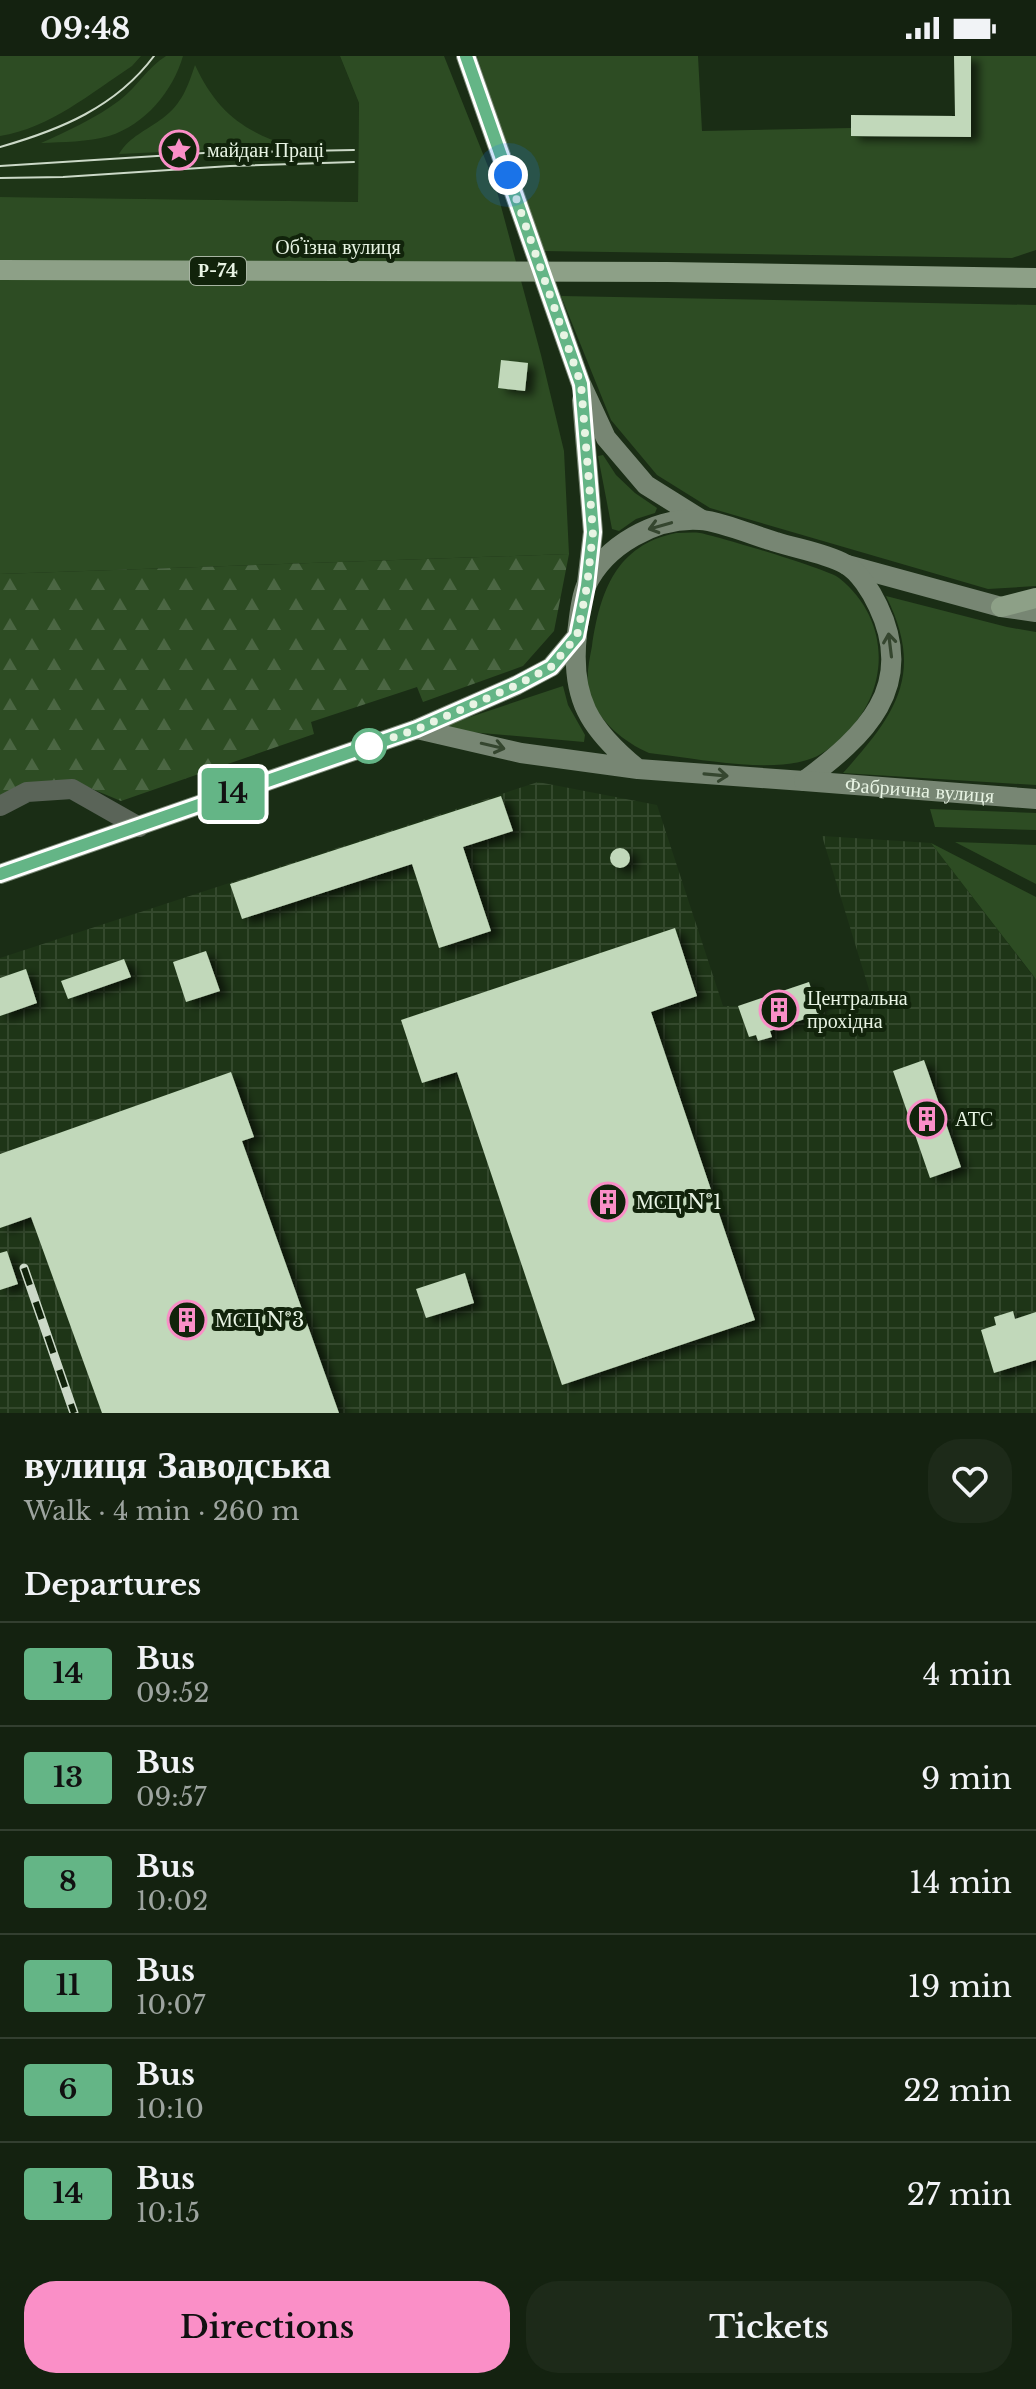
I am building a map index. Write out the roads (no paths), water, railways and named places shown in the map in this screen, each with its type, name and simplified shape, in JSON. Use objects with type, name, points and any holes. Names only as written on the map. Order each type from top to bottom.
[{"type":"main road","points":[[466,56],[581,384],[606,438],[646,485],[702,520],[847,565],[1001,607],[1036,612]]},
{"type":"main road","name":"Обʼїзна вулиця","points":[[0,270],[1032,275]]},
{"type":"main road","points":[[581,384],[593,532],[577,636],[575,678],[581,701],[593,726],[611,747],[638,769]]},
{"type":"main road","points":[[587,586],[609,554],[653,526],[702,520]]},
{"type":"main road","points":[[804,781],[856,740],[879,708],[891,675],[890,636],[883,617],[872,593],[847,565]]},
{"type":"main road","points":[[1001,607],[1036,598]]},
{"type":"main road","points":[[0,874],[417,729],[551,667],[577,636]]},
{"type":"main road","name":"Фабрична вулиця","points":[[417,729],[521,753],[638,769],[1036,799]]},
{"type":"street","points":[[0,806],[27,792],[72,789],[139,827]]},
{"type":"tram line","points":[[0,147],[44,133],[104,103],[139,74],[154,56]]},
{"type":"tram line","points":[[0,166],[204,153],[354,150]]},
{"type":"tram line","points":[[0,178],[354,162]]},
{"type":"railway","points":[[24,1268],[74,1413]]},
{"type":"place","name":"майдан Праці","points":[[179,150]]},
{"type":"place","name":"Центральна прохідна","points":[[779,1010]]},
{"type":"place","name":"АТС","points":[[927,1119]]},
{"type":"place","name":"МСЦ №1","points":[[608,1202]]},
{"type":"place","name":"МСЦ №3","points":[[187,1320]]}]
